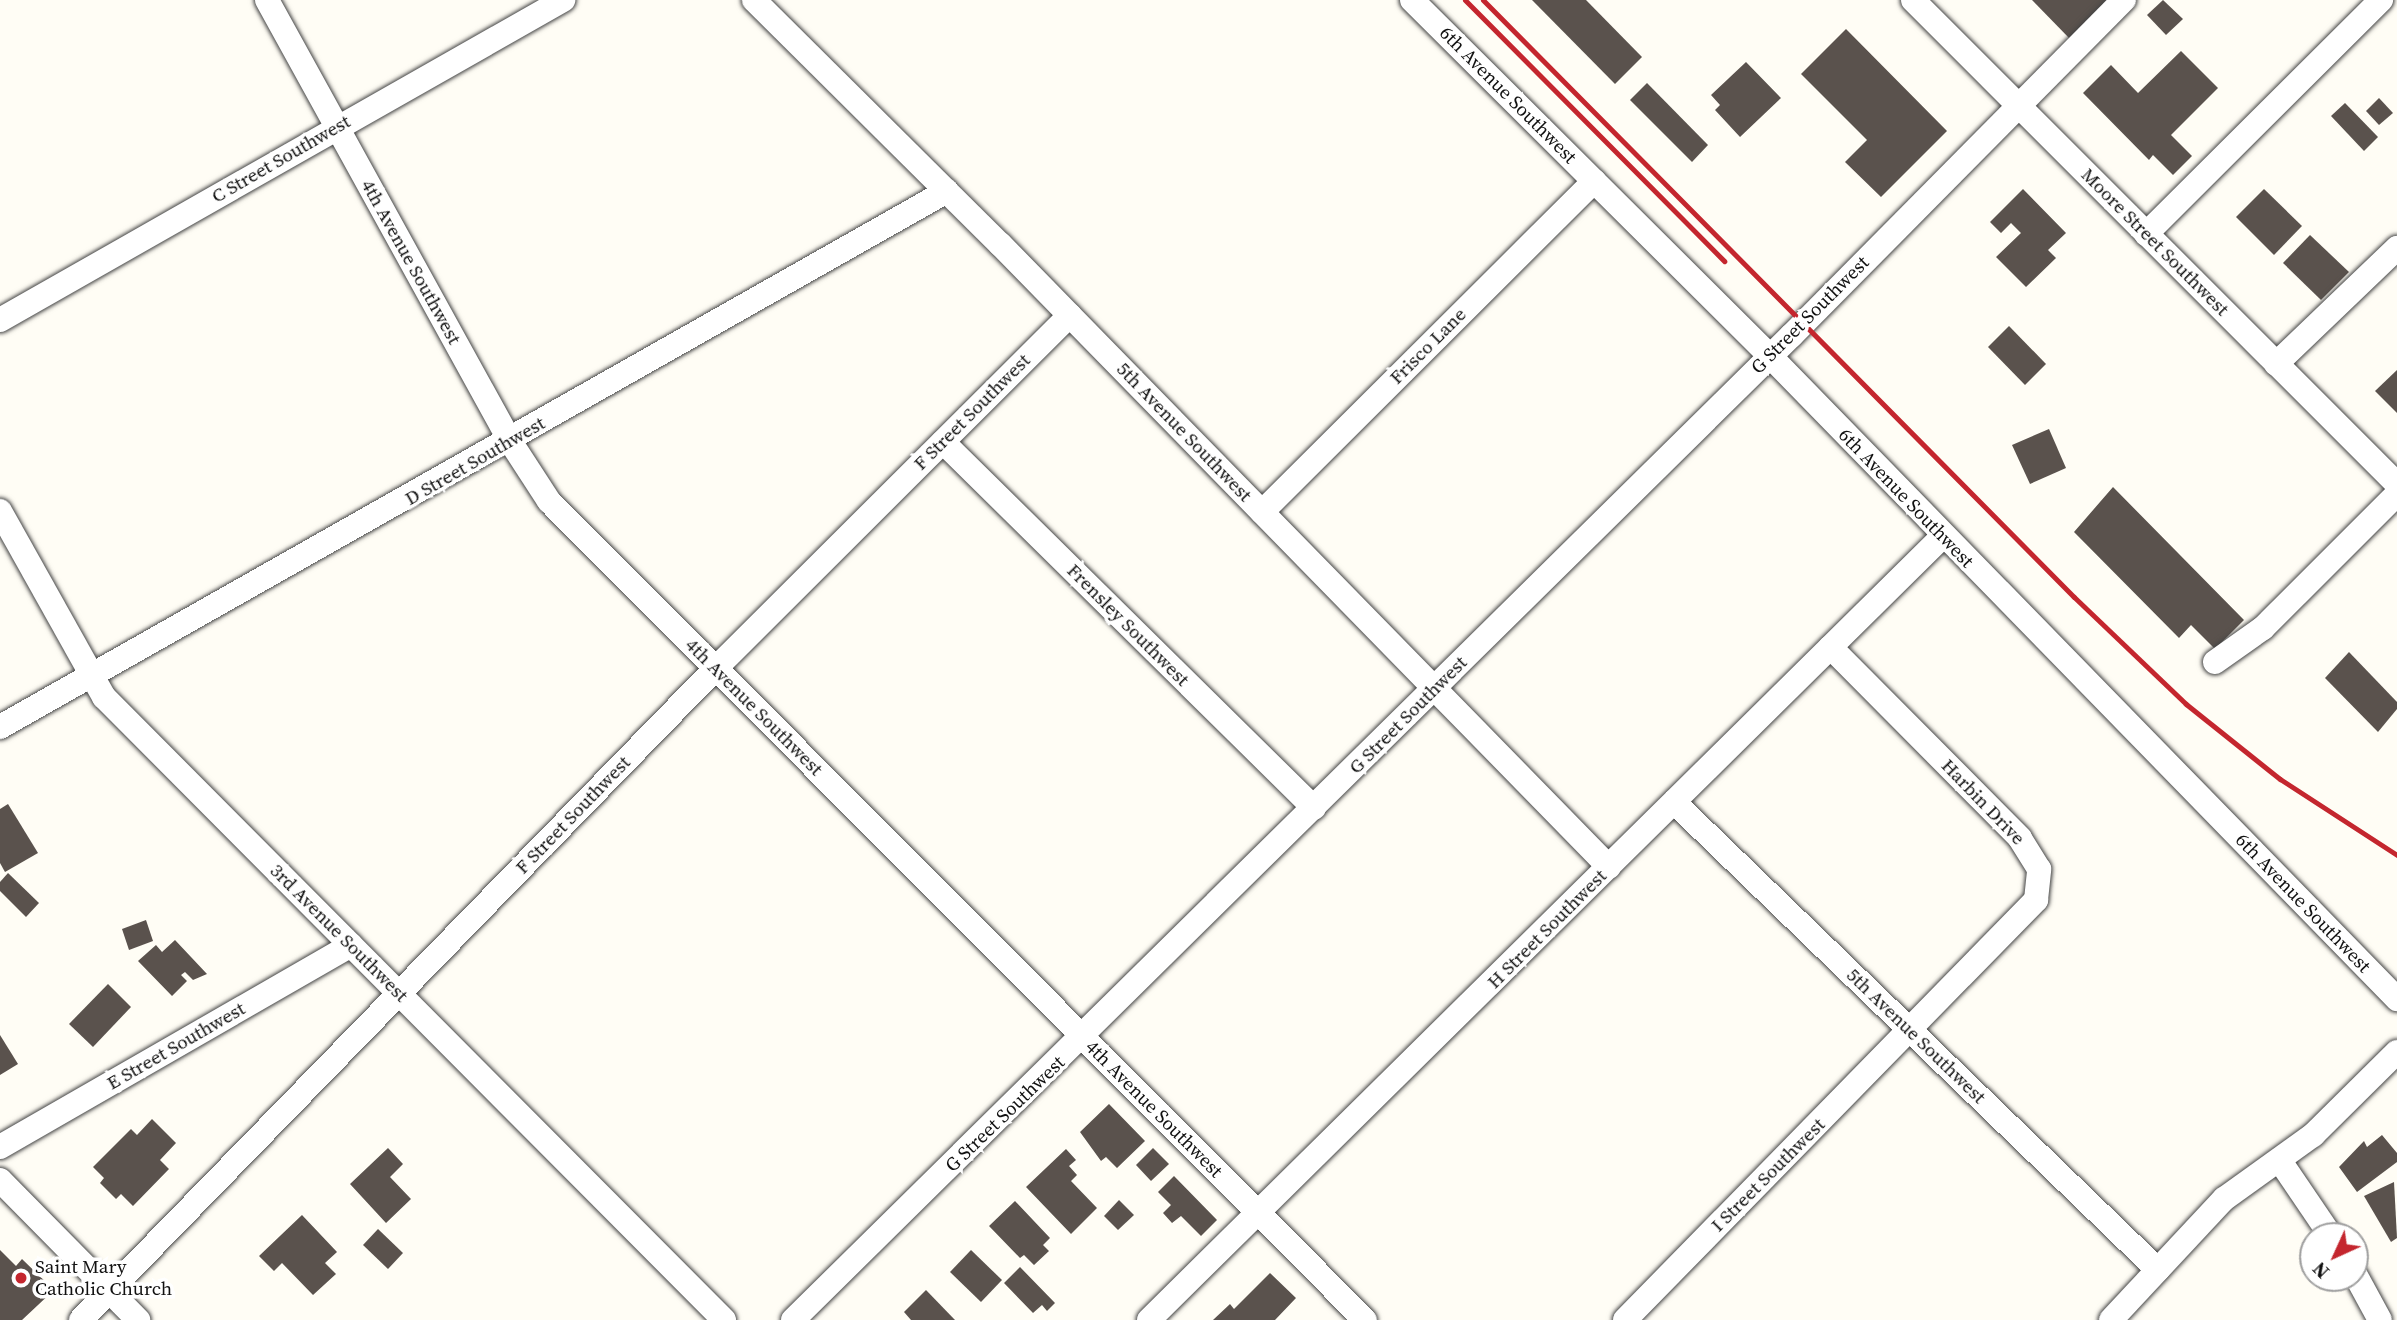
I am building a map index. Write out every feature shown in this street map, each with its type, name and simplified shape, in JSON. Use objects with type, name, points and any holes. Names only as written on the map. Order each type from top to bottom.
[{"type":"street","name":"4th Avenue Southwest","points":[[268,0],[510,442],[549,500],[1365,1320]]},
{"type":"street","name":"C Street Southwest","points":[[0,320],[563,0]]},
{"type":"street","name":"5th Avenue Southwest","points":[[754,0],[1070,315],[1609,867]]},
{"type":"street","name":"6th Avenue Southwest","points":[[1412,0],[1769,355],[2397,999]]},
{"type":"street","name":"Moore Street Southwest","points":[[1913,0],[2397,484]]},
{"type":"street","name":"G Street Southwest","points":[[793,1320],[1084,1038],[2124,0]]},
{"type":"street","points":[[2146,234],[2381,0]]},
{"type":"street","name":"Frisco Lane","points":[[1262,512],[1594,181]]},
{"type":"street","name":"D Street Southwest","points":[[0,727],[510,442],[947,191]]},
{"type":"street","points":[[2276,364],[2397,248]]},
{"type":"street","name":"F Street Southwest","points":[[82,1320],[715,668],[1070,315]]},
{"type":"street","name":"Frensley Southwest","points":[[943,442],[1314,808]]},
{"type":"street","points":[[2215,662],[2263,628],[2397,494]]},
{"type":"street","name":"3rd Avenue Southwest","points":[[0,512],[104,697],[724,1320]]},
{"type":"street","name":"H Street Southwest","points":[[1149,1320],[1260,1214],[1943,536]]},
{"type":"street","name":"Harbin Drive","points":[[1830,647],[2021,838],[2039,869],[2036,900],[1911,1031]]},
{"type":"street","name":"5th Avenue Southwest","points":[[1674,802],[2158,1270]]},
{"type":"street","name":"E Street Southwest","points":[[0,1147],[351,945]]},
{"type":"street","name":"I Street Southwest","points":[[1625,1320],[1911,1031]]},
{"type":"street","points":[[2118,1317],[2224,1199],[2266,1166],[2280,1161],[2352,1100],[2397,1052]]},
{"type":"street","points":[[2280,1161],[2321,1222]]},
{"type":"street","points":[[0,1180],[138,1320]]},
{"type":"street","points":[[2365,1292],[2380,1320]]},
{"type":"building","points":[[1532,0],[1586,0],[1642,57],[1615,84]]},
{"type":"building","points":[[2032,0],[2109,0],[2070,39]]},
{"type":"building","points":[[2163,0],[2183,19],[2166,35],[2147,15]]},
{"type":"building","points":[[1846,29],[1947,131],[1881,197],[1845,162],[1867,140],[1801,74]]},
{"type":"building","points":[[2181,51],[2218,88],[2171,135],[2192,156],[2173,175],[2153,155],[2149,160],[2083,93],[2111,65],[2138,93]]},
{"type":"building","points":[[1746,62],[1781,98],[1740,137],[1715,110],[1720,105],[1711,95]]},
{"type":"building","points":[[1647,83],[1708,145],[1692,162],[1630,100]]},
{"type":"building","points":[[2379,98],[2393,113],[2379,125],[2366,111]]},
{"type":"building","points":[[2345,103],[2378,137],[2364,151],[2331,116]]},
{"type":"building","points":[[2023,189],[2066,233],[2048,250],[2056,258],[2026,287],[1996,257],[2021,233],[2011,223],[2001,233],[1990,222]]},
{"type":"building","points":[[2264,189],[2302,226],[2274,255],[2236,217]]},
{"type":"building","points":[[2310,235],[2349,272],[2321,300],[2283,263]]},
{"type":"building","points":[[2009,326],[2046,364],[2025,385],[1988,347]]},
{"type":"building","points":[[2397,370],[2397,413],[2375,391]]},
{"type":"building","points":[[2049,429],[2066,468],[2030,484],[2012,445]]},
{"type":"building","points":[[2113,487],[2244,620],[2215,649],[2191,625],[2179,638],[2074,532]]},
{"type":"building","points":[[2349,652],[2397,702],[2397,709],[2378,732],[2325,678]]},
{"type":"building","points":[[8,804],[38,853],[5,872],[0,863],[0,809]]},
{"type":"building","points":[[8,873],[39,903],[26,917],[0,891],[0,882]]},
{"type":"building","points":[[146,920],[153,941],[129,950],[122,929]]},
{"type":"building","points":[[175,940],[207,974],[193,980],[185,972],[181,975],[187,981],[172,996],[138,961],[156,945],[162,952]]},
{"type":"building","points":[[108,984],[131,1007],[93,1047],[69,1024]]},
{"type":"building","points":[[0,1035],[18,1064],[0,1075]]},
{"type":"building","points":[[1109,1104],[1145,1141],[1117,1168],[1106,1157],[1101,1161],[1080,1132]]},
{"type":"building","points":[[152,1119],[176,1143],[160,1160],[169,1169],[133,1206],[121,1194],[116,1199],[100,1183],[104,1178],[93,1167],[131,1129],[137,1135]]},
{"type":"building","points":[[2382,1135],[2397,1153],[2397,1162],[2357,1192],[2339,1167],[2364,1141],[2367,1147]]},
{"type":"building","points":[[388,1148],[403,1164],[390,1177],[411,1199],[386,1223],[350,1184]]},
{"type":"building","points":[[1153,1148],[1169,1164],[1151,1181],[1136,1165]]},
{"type":"building","points":[[1066,1149],[1076,1160],[1069,1166],[1077,1175],[1071,1181],[1097,1208],[1071,1234],[1026,1187]]},
{"type":"building","points":[[1174,1176],[1217,1220],[1201,1236],[1181,1216],[1172,1223],[1163,1213],[1171,1205],[1158,1192]]},
{"type":"building","points":[[2394,1182],[2397,1238],[2391,1242],[2364,1196]]},
{"type":"building","points":[[1119,1200],[1134,1215],[1118,1230],[1104,1216]]},
{"type":"building","points":[[1015,1201],[1050,1238],[1043,1245],[1049,1251],[1034,1265],[1024,1255],[1020,1258],[989,1226]]},
{"type":"building","points":[[302,1215],[337,1252],[325,1263],[336,1274],[313,1295],[282,1263],[274,1271],[259,1256]]},
{"type":"building","points":[[378,1229],[403,1253],[388,1269],[363,1245]]},
{"type":"building","name":"Saint Mary Catholic Church","points":[[0,1250],[16,1266],[22,1259],[54,1290],[22,1320],[0,1320]]},
{"type":"building","points":[[971,1250],[1002,1280],[981,1302],[950,1272]]},
{"type":"building","points":[[1020,1267],[1055,1303],[1047,1311],[1042,1305],[1033,1313],[1004,1283]]},
{"type":"building","points":[[1270,1273],[1296,1298],[1275,1320],[1213,1320],[1230,1304],[1234,1309]]},
{"type":"building","points":[[926,1290],[955,1320],[911,1320],[904,1312]]},
{"type":"railway","points":[[1465,0],[1724,261]]},
{"type":"railway","points":[[1483,0],[2074,597],[2186,704],[2280,779],[2397,855]]},
{"type":"place","name":"Saint Mary Catholic Church","points":[[21,1278]]}]
